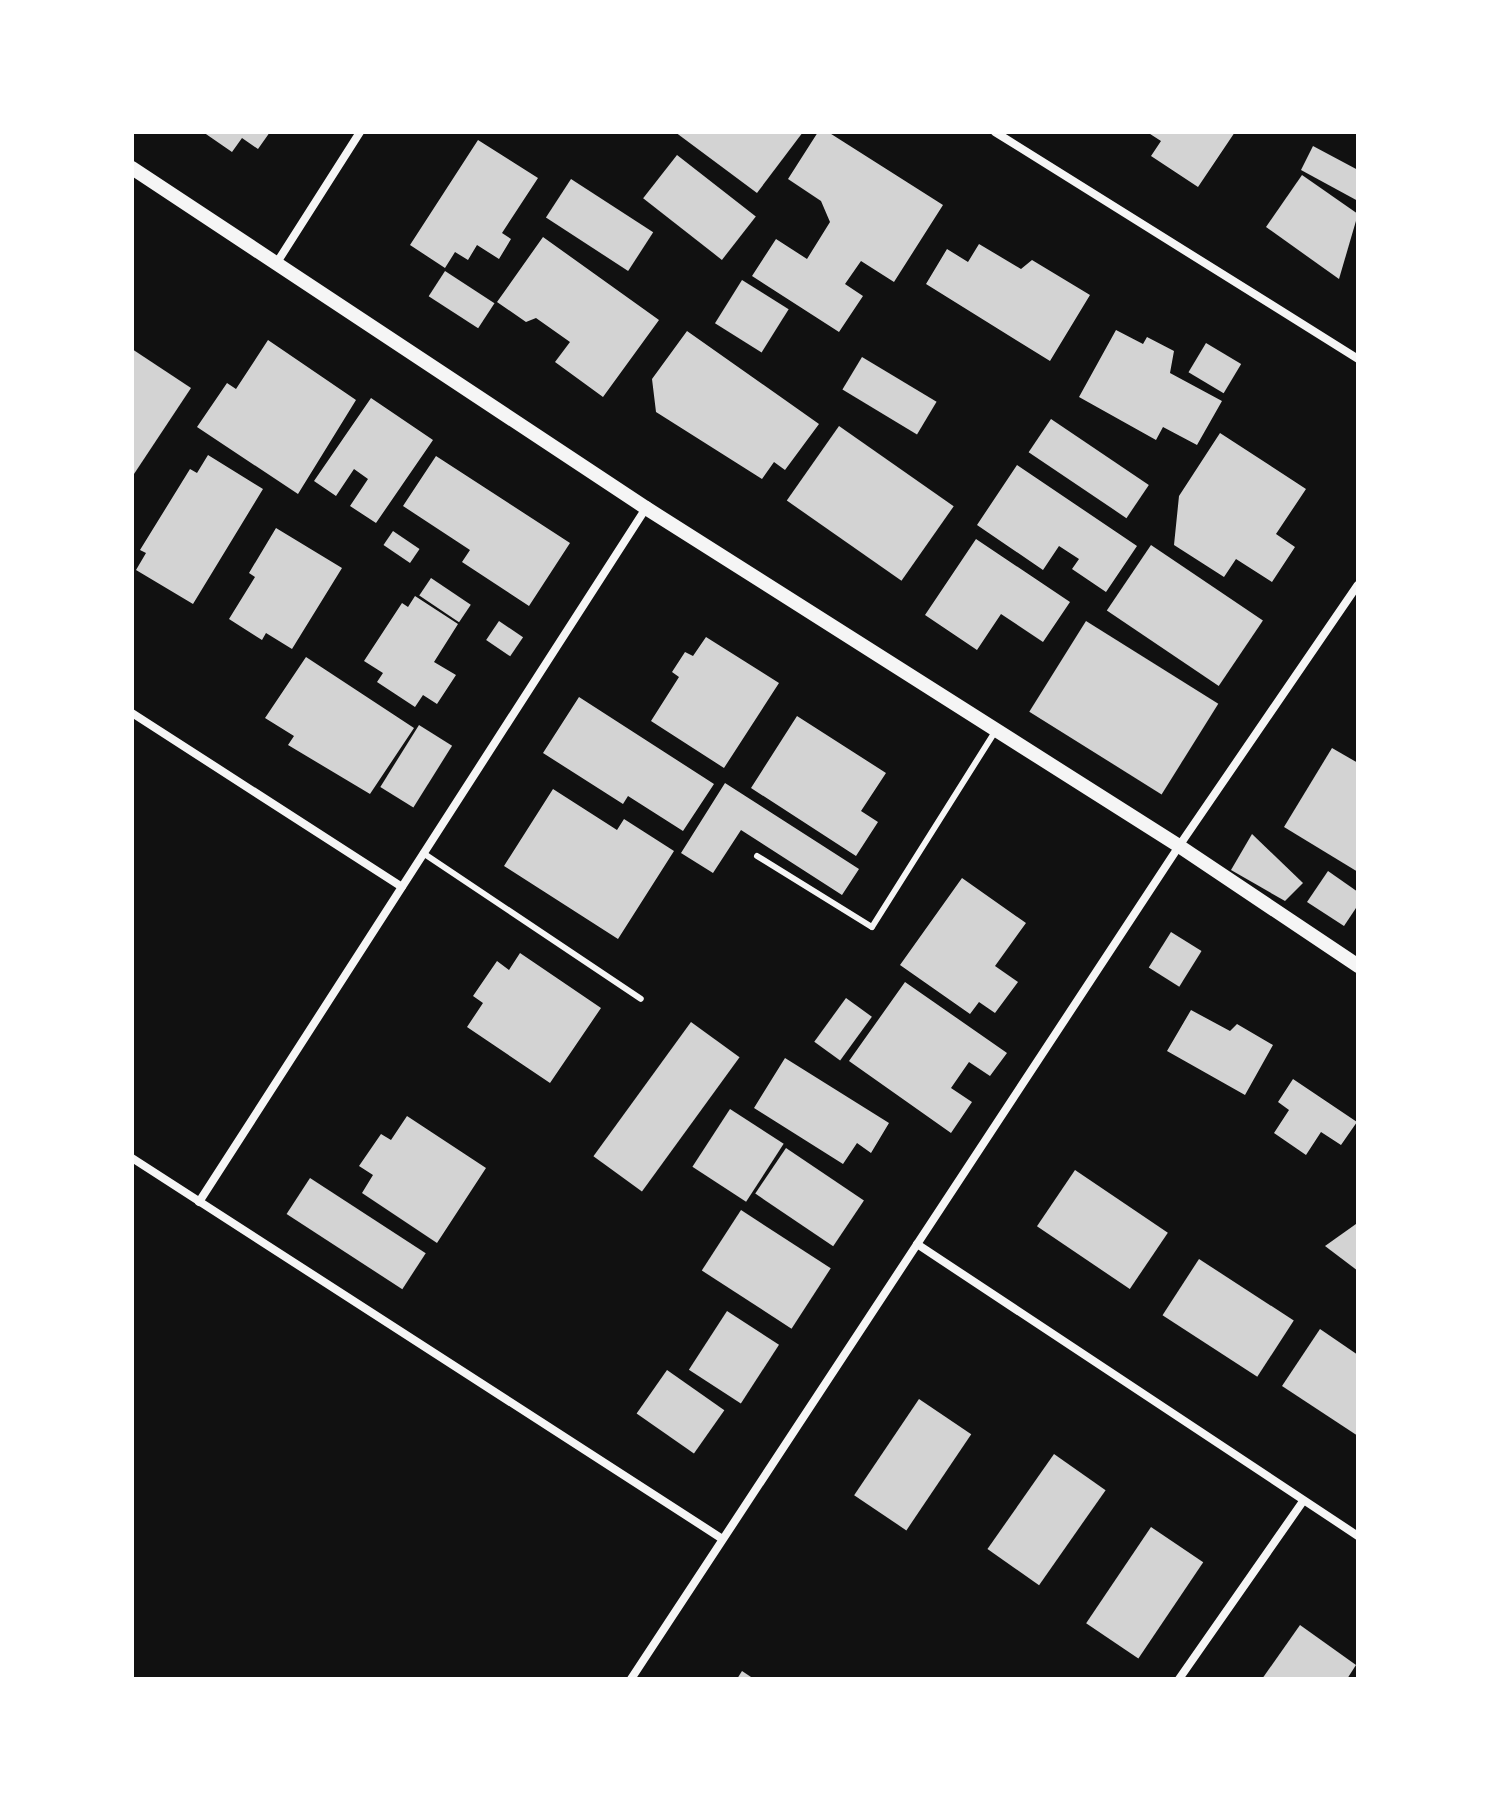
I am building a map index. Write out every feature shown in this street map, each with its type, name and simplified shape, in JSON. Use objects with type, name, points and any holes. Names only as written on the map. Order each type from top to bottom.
[{"type":"street","points":[[275,265],[360,132]]},
{"type":"street","points":[[995,132],[1358,359]]},
{"type":"street","points":[[132,168],[646,508],[1179,846],[1358,966]]},
{"type":"street","points":[[199,1202],[646,508]]},
{"type":"street","points":[[631,1679],[1179,846],[1358,585]]},
{"type":"street","points":[[132,713],[402,887]]},
{"type":"street","points":[[132,1158],[721,1538]]},
{"type":"street","points":[[917,1244],[1358,1536]]},
{"type":"street","points":[[1179,1679],[1303,1501]]},
{"type":"lane","points":[[757,856],[872,927],[996,730]]},
{"type":"lane","points":[[423,853],[641,999]]},
{"type":"building","points":[[203,132],[270,132],[258,149],[242,138],[232,152]]},
{"type":"building","points":[[675,132],[803,132],[757,193]]},
{"type":"building","points":[[818,132],[828,132],[943,205],[894,282],[861,261],[845,284],[863,296],[839,332],[752,276],[776,239],[807,259],[830,222],[821,201],[788,179]]},
{"type":"building","points":[[1147,132],[1235,132],[1198,187],[1151,156],[1161,141]]},
{"type":"building","points":[[478,140],[538,178],[502,233],[511,239],[499,259],[477,245],[468,260],[455,252],[445,268],[410,245]]},
{"type":"building","points":[[1313,146],[1358,170],[1358,201],[1301,170]]},
{"type":"building","points":[[677,155],[756,217],[722,260],[643,198]]},
{"type":"building","points":[[1302,175],[1358,214],[1339,279],[1266,227]]},
{"type":"building","points":[[571,179],[653,232],[628,271],[546,218]]},
{"type":"building","points":[[543,237],[659,320],[603,397],[555,362],[570,342],[536,318],[526,322],[497,302]]},
{"type":"building","points":[[979,244],[1021,269],[1032,260],[1090,295],[1050,361],[926,284],[947,249],[968,262]]},
{"type":"building","points":[[445,271],[494,303],[478,328],[429,296]]},
{"type":"building","points":[[742,280],[789,309],[762,352],[715,323]]},
{"type":"building","points":[[1116,330],[1143,344],[1147,337],[1174,351],[1170,373],[1222,401],[1197,445],[1163,427],[1156,440],[1079,397]]},
{"type":"building","points":[[687,331],[819,424],[785,470],[774,462],[762,479],[656,412],[652,379]]},
{"type":"building","points":[[268,340],[356,400],[298,494],[197,427],[227,383],[236,389]]},
{"type":"building","points":[[1206,343],[1241,364],[1224,393],[1188,372]]},
{"type":"building","points":[[132,349],[191,388],[132,477]]},
{"type":"building","points":[[862,357],[937,402],[917,434],[842,390]]},
{"type":"building","points":[[371,398],[433,440],[376,523],[350,506],[368,479],[354,469],[336,496],[314,481]]},
{"type":"building","points":[[1051,419],[1149,485],[1126,518],[1029,452]]},
{"type":"building","points":[[839,426],[954,506],[901,581],[787,501]]},
{"type":"building","points":[[1220,433],[1306,489],[1276,534],[1295,547],[1272,582],[1236,559],[1224,577],[1174,545],[1179,496]]},
{"type":"building","points":[[208,455],[263,489],[193,604],[136,570],[146,553],[140,550],[190,469],[197,473]]},
{"type":"building","points":[[436,456],[570,543],[529,606],[462,562],[470,550],[403,506]]},
{"type":"building","points":[[1017,465],[1137,546],[1106,592],[1072,569],[1079,559],[1059,546],[1043,570],[977,525]]},
{"type":"building","points":[[276,528],[342,568],[292,649],[266,633],[262,640],[229,619],[255,577],[249,573]]},
{"type":"building","points":[[393,531],[420,549],[410,563],[383,545]]},
{"type":"building","points":[[976,539],[1070,602],[1043,642],[1001,614],[977,650],[925,615]]},
{"type":"building","points":[[1151,545],[1263,620],[1219,686],[1107,610]]},
{"type":"building","points":[[431,578],[471,605],[459,622],[419,595]]},
{"type":"building","points":[[415,596],[458,624],[434,662],[456,675],[437,704],[423,695],[415,707],[377,682],[383,673],[364,661],[402,603],[408,607]]},
{"type":"building","points":[[499,621],[523,637],[510,656],[486,640]]},
{"type":"building","points":[[1086,621],[1218,704],[1162,794],[1029,712]]},
{"type":"building","points":[[706,637],[779,683],[724,768],[651,721],[679,677],[672,672],[685,652],[693,656]]},
{"type":"building","points":[[306,657],[414,728],[370,794],[288,745],[294,736],[265,718]]},
{"type":"building","points":[[579,697],[714,784],[683,831],[628,796],[623,804],[543,753]]},
{"type":"building","points":[[797,716],[886,773],[861,811],[878,822],[856,856],[751,788]]},
{"type":"building","points":[[419,725],[452,746],[413,808],[380,787]]},
{"type":"building","points":[[1332,748],[1358,763],[1358,872],[1284,827]]},
{"type":"building","points":[[725,783],[859,869],[842,895],[741,830],[713,873],[681,853]]},
{"type":"building","points":[[553,789],[617,830],[624,819],[674,851],[618,939],[504,866]]},
{"type":"building","points":[[1252,834],[1303,883],[1285,901],[1231,870]]},
{"type":"building","points":[[1328,871],[1358,892],[1358,905],[1344,926],[1307,902]]},
{"type":"building","points":[[962,878],[1026,923],[995,966],[1018,982],[995,1013],[979,1002],[970,1014],[900,965]]},
{"type":"building","points":[[1171,932],[1202,951],[1179,987],[1149,968]]},
{"type":"building","points":[[520,953],[601,1008],[550,1083],[467,1027],[483,1003],[473,996],[497,961],[509,970]]},
{"type":"building","points":[[905,982],[1007,1053],[990,1076],[969,1062],[951,1088],[972,1102],[951,1133],[849,1061]]},
{"type":"building","points":[[846,998],[872,1017],[840,1060],[814,1042]]},
{"type":"building","points":[[1191,1010],[1230,1031],[1237,1024],[1273,1045],[1245,1095],[1167,1051]]},
{"type":"building","points":[[691,1022],[740,1057],[642,1192],[593,1156]]},
{"type":"building","points":[[785,1058],[889,1123],[871,1153],[857,1143],[843,1164],[754,1108]]},
{"type":"building","points":[[1293,1079],[1357,1122],[1341,1145],[1321,1132],[1306,1155],[1274,1133],[1289,1110],[1278,1102]]},
{"type":"building","points":[[730,1109],[784,1144],[746,1202],[692,1167]]},
{"type":"building","points":[[407,1116],[486,1168],[437,1243],[362,1193],[373,1175],[359,1166],[381,1134],[391,1140]]},
{"type":"building","points":[[786,1148],[864,1201],[833,1246],[755,1194]]},
{"type":"building","points":[[1075,1170],[1168,1233],[1130,1289],[1037,1226]]},
{"type":"building","points":[[310,1178],[426,1253],[402,1289],[287,1214]]},
{"type":"building","points":[[741,1210],[831,1268],[792,1329],[702,1270]]},
{"type":"building","points":[[1358,1225],[1358,1271],[1325,1246]]},
{"type":"building","points":[[1199,1259],[1294,1321],[1257,1377],[1163,1315]]},
{"type":"building","points":[[727,1311],[779,1345],[741,1403],[689,1370]]},
{"type":"building","points":[[1320,1329],[1358,1355],[1358,1436],[1282,1386]]},
{"type":"building","points":[[667,1370],[724,1410],[694,1454],[637,1413]]},
{"type":"building","points":[[919,1399],[971,1434],[906,1530],[854,1495]]},
{"type":"building","points":[[1054,1454],[1106,1490],[1039,1585],[987,1549]]},
{"type":"building","points":[[1151,1527],[1203,1562],[1138,1658],[1086,1623]]},
{"type":"building","points":[[1300,1625],[1356,1665],[1347,1679],[1262,1679]]},
{"type":"building","points":[[742,1671],[754,1679],[737,1679]]}]
